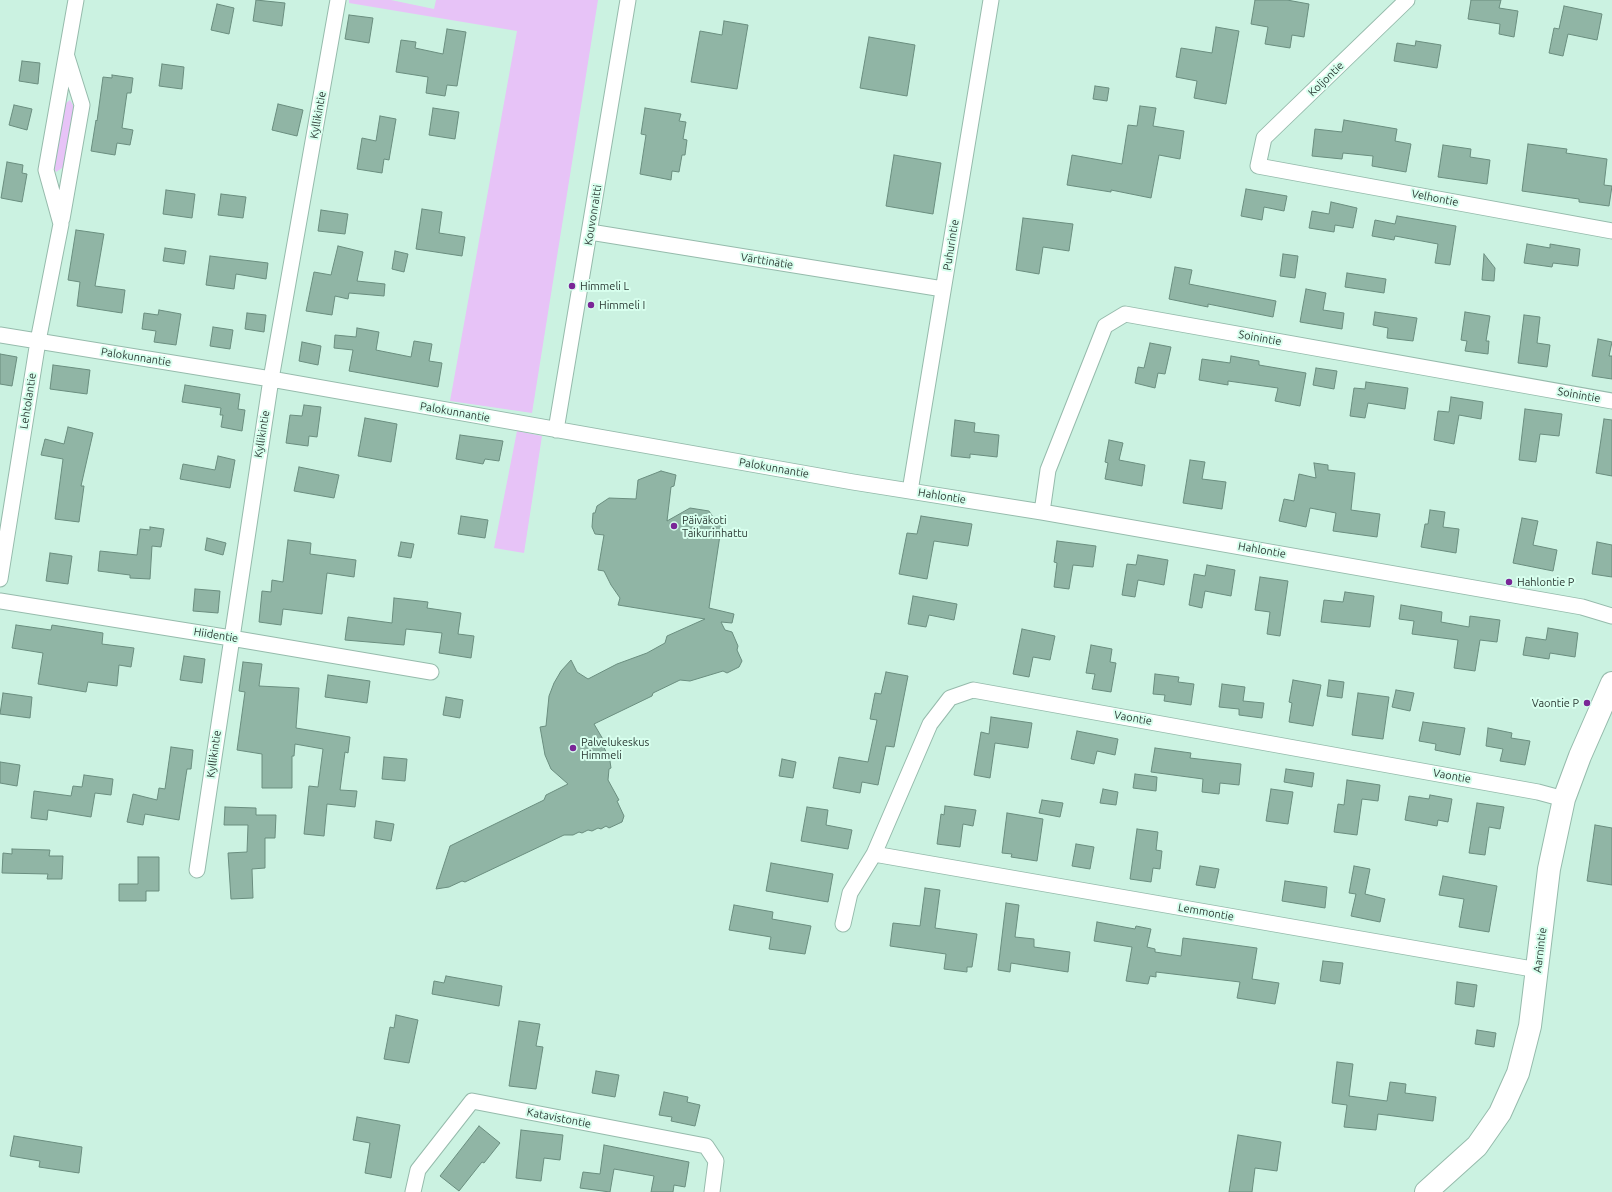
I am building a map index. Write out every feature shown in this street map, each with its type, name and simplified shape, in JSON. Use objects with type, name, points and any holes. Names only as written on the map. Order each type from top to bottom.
[{"type":"street","name":"Lehtolantie","points":[[61,224],[46,170],[76,0]]},
{"type":"street","name":"Kyllikintie","points":[[196,870],[271,380],[338,0]]},
{"type":"street","name":"Kouvonraitti","points":[[556,430],[628,0]]},
{"type":"street","name":"Puhurintie","points":[[910,490],[991,0]]},
{"type":"street","name":"Koljontie","points":[[1258,166],[1264,138],[1407,0]]},
{"type":"street","name":"Lehtolantie","points":[[0,579],[38,341],[82,105],[66,54]]},
{"type":"street","name":"Velhontie","points":[[1258,166],[1612,231]]},
{"type":"street","name":"Värttinätie","points":[[590,232],[943,289]]},
{"type":"street","name":"Soinintie","points":[[1042,512],[1048,470],[1105,326],[1125,314],[1612,401]]},
{"type":"street","name":"Palokunnantie","points":[[0,335],[910,490]]},
{"type":"street","name":"Hahlontie","points":[[910,490],[1582,606],[1612,616]]},
{"type":"street","name":"Hiidentie","points":[[0,601],[431,672]]},
{"type":"street","name":"Aarnintie","points":[[1426,1192],[1477,1146],[1500,1113],[1518,1073],[1530,1026],[1550,869],[1564,799],[1580,756],[1612,683]]},
{"type":"street","name":"Vaontie","points":[[843,924],[850,893],[874,854],[930,724],[950,698],[973,690],[1530,790],[1564,799]]},
{"type":"street","name":"Lemmontie","points":[[874,854],[1538,970]]},
{"type":"street","name":"Katavistontie","points":[[412,1192],[418,1170],[472,1101],[706,1146],[716,1161],[712,1192]]},
{"type":"shaded area","points":[[349,0],[391,0],[434,9],[436,0],[598,0],[532,413],[450,401],[517,31],[349,3]]},
{"type":"shaded area","points":[[70,100],[76,111],[65,166],[56,172],[52,164],[61,107]]},
{"type":"shaded area","points":[[517,431],[542,436],[524,553],[494,548]]},
{"type":"building","points":[[256,0],[285,3],[282,26],[253,21]]},
{"type":"building","points":[[1255,0],[1287,0],[1309,4],[1304,37],[1292,35],[1290,48],[1265,44],[1268,27],[1251,24]]},
{"type":"building","points":[[1471,0],[1501,0],[1499,8],[1518,11],[1514,37],[1499,34],[1500,24],[1468,19]]},
{"type":"building","points":[[217,4],[234,8],[229,34],[211,30]]},
{"type":"building","points":[[1564,6],[1602,14],[1597,40],[1568,34],[1563,56],[1549,53],[1554,28],[1559,29]]},
{"type":"building","points":[[349,15],[373,18],[369,43],[345,39]]},
{"type":"building","points":[[724,21],[748,25],[737,89],[691,82],[700,31],[722,35]]},
{"type":"building","points":[[1216,27],[1239,31],[1226,104],[1194,98],[1197,81],[1176,77],[1181,48],[1212,53]]},
{"type":"building","points":[[447,29],[466,32],[457,86],[447,85],[445,96],[426,93],[428,77],[396,72],[401,40],[416,42],[415,48],[443,54]]},
{"type":"building","points":[[869,37],[915,45],[907,96],[860,88]]},
{"type":"building","points":[[1416,41],[1441,45],[1437,68],[1394,61],[1397,43],[1415,46]]},
{"type":"building","points":[[22,61],[40,63],[38,84],[19,81]]},
{"type":"building","points":[[162,64],[184,67],[182,89],[159,86]]},
{"type":"building","points":[[112,75],[133,78],[131,93],[127,93],[122,128],[133,130],[130,145],[117,143],[115,155],[91,151],[103,77],[112,78]]},
{"type":"building","points":[[1095,86],[1109,88],[1107,101],[1093,99]]},
{"type":"building","points":[[278,104],[303,110],[297,136],[272,130]]},
{"type":"building","points":[[14,105],[32,109],[27,130],[9,125]]},
{"type":"building","points":[[1140,106],[1156,108],[1153,126],[1184,131],[1180,159],[1159,155],[1151,198],[1111,190],[1111,192],[1067,185],[1072,155],[1122,164],[1128,125],[1137,126]]},
{"type":"building","points":[[433,108],[459,112],[455,139],[429,135]]},
{"type":"building","points":[[645,108],[681,114],[679,121],[686,122],[683,139],[687,140],[685,155],[682,155],[679,172],[672,171],[671,180],[640,174],[646,135],[641,134]]},
{"type":"building","points":[[380,116],[396,119],[389,160],[384,159],[382,173],[357,169],[362,138],[376,141]]},
{"type":"building","points":[[1344,120],[1397,129],[1395,141],[1411,144],[1406,172],[1372,166],[1373,156],[1343,153],[1342,159],[1312,156],[1315,129],[1342,132]]},
{"type":"building","points":[[1528,144],[1567,149],[1566,153],[1607,159],[1604,185],[1612,186],[1609,206],[1579,202],[1579,199],[1522,191]]},
{"type":"building","points":[[1443,145],[1471,149],[1470,157],[1490,160],[1487,184],[1438,177]]},
{"type":"building","points":[[894,155],[941,163],[933,214],[886,206]]},
{"type":"building","points":[[7,162],[23,165],[22,173],[27,174],[22,202],[1,198]]},
{"type":"building","points":[[1246,189],[1287,196],[1284,211],[1264,207],[1262,220],[1241,216]]},
{"type":"building","points":[[166,190],[195,194],[192,218],[163,214]]},
{"type":"building","points":[[221,194],[246,197],[243,218],[218,215]]},
{"type":"building","points":[[1331,202],[1357,208],[1353,228],[1335,225],[1334,232],[1309,228],[1312,211],[1329,214]]},
{"type":"building","points":[[422,209],[442,212],[439,233],[465,237],[462,256],[416,249]]},
{"type":"building","points":[[321,210],[348,214],[345,234],[318,231]]},
{"type":"building","points":[[1397,216],[1456,226],[1450,265],[1435,263],[1438,244],[1395,236],[1394,240],[1372,236],[1375,220],[1395,224]]},
{"type":"building","points":[[1023,218],[1073,224],[1069,251],[1043,247],[1039,274],[1016,270]]},
{"type":"building","points":[[76,230],[104,234],[95,286],[125,290],[122,313],[77,306],[80,282],[68,280]]},
{"type":"building","points":[[1527,244],[1550,248],[1550,244],[1580,249],[1578,266],[1553,263],[1552,267],[1524,263]]},
{"type":"building","points":[[338,246],[363,252],[357,281],[385,284],[384,296],[349,293],[348,299],[335,296],[332,315],[306,311],[314,272],[331,275]]},
{"type":"building","points":[[165,248],[186,251],[184,264],[163,261]]},
{"type":"building","points":[[395,251],[408,254],[404,272],[392,269]]},
{"type":"building","points":[[1283,254],[1298,256],[1295,278],[1280,276]]},
{"type":"building","points":[[1484,254],[1495,268],[1494,281],[1482,280]]},
{"type":"building","points":[[210,256],[268,263],[266,279],[236,274],[234,289],[206,285]]},
{"type":"building","points":[[1175,267],[1192,270],[1189,284],[1276,301],[1273,317],[1208,304],[1208,307],[1169,299]]},
{"type":"building","points":[[1347,273],[1386,279],[1384,293],[1345,287]]},
{"type":"building","points":[[1306,289],[1326,293],[1323,310],[1344,313],[1342,329],[1300,322]]},
{"type":"building","points":[[159,310],[181,314],[176,345],[154,342],[156,331],[142,329],[144,313],[158,315]]},
{"type":"building","points":[[1375,312],[1417,318],[1413,341],[1387,338],[1388,328],[1373,325]]},
{"type":"building","points":[[1465,312],[1490,316],[1486,341],[1489,341],[1488,354],[1465,351],[1467,341],[1461,340]]},
{"type":"building","points":[[247,313],[266,315],[264,332],[245,329]]},
{"type":"building","points":[[1524,315],[1540,317],[1537,343],[1550,345],[1547,367],[1518,363]]},
{"type":"building","points":[[213,327],[233,330],[230,349],[210,346]]},
{"type":"building","points":[[357,328],[379,332],[376,350],[411,357],[414,341],[432,344],[429,361],[442,363],[438,387],[349,371],[353,350],[334,348],[335,335],[356,337]]},
{"type":"building","points":[[1598,339],[1612,342],[1609,356],[1612,356],[1612,379],[1592,376]]},
{"type":"building","points":[[302,342],[321,346],[318,365],[299,361]]},
{"type":"building","points":[[1150,343],[1171,347],[1165,374],[1158,373],[1155,388],[1135,383],[1138,367],[1144,368]]},
{"type":"building","points":[[0,354],[17,357],[12,386],[0,384]]},
{"type":"building","points":[[1231,356],[1259,361],[1259,365],[1306,373],[1300,406],[1275,401],[1278,388],[1228,381],[1228,385],[1199,380],[1202,359],[1230,363]]},
{"type":"building","points":[[53,365],[90,370],[87,394],[50,389]]},
{"type":"building","points":[[1316,368],[1337,371],[1334,389],[1313,385]]},
{"type":"building","points":[[1366,382],[1408,388],[1405,409],[1368,403],[1365,418],[1350,416],[1354,388],[1365,389]]},
{"type":"building","points":[[185,385],[240,394],[238,409],[245,410],[242,431],[221,427],[223,415],[220,415],[221,408],[182,402]]},
{"type":"building","points":[[1451,397],[1483,402],[1481,419],[1459,415],[1454,444],[1434,440],[1438,411],[1449,412]]},
{"type":"building","points":[[304,405],[321,407],[317,437],[309,436],[308,446],[286,443],[290,415],[302,416]]},
{"type":"building","points":[[1525,409],[1562,414],[1559,436],[1540,434],[1536,462],[1519,460]]},
{"type":"building","points":[[365,418],[397,424],[391,462],[358,456]]},
{"type":"building","points":[[1604,419],[1612,420],[1612,476],[1596,473]]},
{"type":"building","points":[[955,420],[975,423],[974,432],[999,435],[997,457],[970,454],[970,458],[951,456]]},
{"type":"building","points":[[68,427],[93,433],[81,486],[84,486],[79,522],[55,519],[63,459],[41,455],[45,439],[64,444]]},
{"type":"building","points":[[460,435],[503,441],[499,461],[485,459],[483,464],[456,459]]},
{"type":"building","points":[[1109,440],[1123,443],[1119,460],[1145,465],[1142,486],[1105,479],[1108,463],[1105,462]]},
{"type":"building","points":[[218,456],[235,460],[230,488],[180,479],[183,464],[215,470]]},
{"type":"building","points":[[1190,460],[1205,462],[1202,479],[1226,482],[1222,509],[1183,503]]},
{"type":"building","points":[[1314,463],[1328,465],[1328,470],[1355,473],[1351,510],[1380,514],[1377,537],[1333,531],[1336,513],[1310,508],[1306,527],[1279,521],[1284,499],[1294,501],[1299,474],[1316,478]]},
{"type":"building","points":[[299,467],[339,475],[334,498],[294,491]]},
{"type":"building","points":[[661,471],[676,475],[674,486],[671,487],[667,521],[690,508],[709,511],[713,517],[719,518],[722,522],[709,608],[734,614],[732,623],[721,622],[725,630],[732,632],[738,646],[737,650],[742,661],[739,667],[727,673],[723,671],[690,681],[680,680],[653,693],[652,696],[594,724],[604,741],[603,745],[610,761],[611,768],[609,769],[608,780],[619,800],[617,801],[624,816],[622,822],[609,828],[606,826],[592,831],[588,830],[573,835],[564,835],[465,882],[462,881],[449,887],[436,889],[450,846],[544,800],[546,795],[568,784],[551,769],[545,755],[540,727],[546,726],[549,696],[554,683],[561,671],[571,660],[577,672],[588,679],[617,664],[647,653],[665,643],[667,636],[705,619],[618,605],[620,598],[604,571],[598,570],[604,535],[595,534],[592,527],[593,513],[595,513],[597,506],[609,498],[636,499],[638,480]]},
{"type":"building","points":[[1430,510],[1445,512],[1443,527],[1459,529],[1456,553],[1421,547],[1425,524],[1428,524]]},
{"type":"building","points":[[461,516],[488,520],[485,538],[458,534]]},
{"type":"building","points":[[921,516],[972,524],[968,546],[934,541],[927,579],[899,574],[907,533],[917,534]]},
{"type":"building","points":[[1522,518],[1538,521],[1533,545],[1557,550],[1553,571],[1513,563]]},
{"type":"building","points":[[150,527],[164,529],[161,547],[152,546],[150,579],[130,578],[130,575],[98,571],[100,551],[137,555],[140,529],[150,530]]},
{"type":"building","points":[[207,538],[226,543],[223,555],[205,550]]},
{"type":"building","points":[[288,540],[311,543],[310,554],[356,560],[354,577],[327,573],[322,614],[283,609],[281,625],[259,622],[262,591],[271,592],[272,580],[283,582]]},
{"type":"building","points":[[1057,541],[1096,546],[1093,567],[1073,565],[1069,589],[1054,587],[1057,563],[1054,562]]},
{"type":"building","points":[[401,542],[414,544],[411,558],[398,556]]},
{"type":"building","points":[[1597,542],[1612,545],[1612,577],[1592,574]]},
{"type":"building","points":[[50,553],[72,556],[68,584],[46,581]]},
{"type":"building","points":[[1138,555],[1168,560],[1164,585],[1138,580],[1135,597],[1122,595],[1127,564],[1136,565]]},
{"type":"building","points":[[1207,565],[1235,570],[1231,596],[1205,591],[1202,608],[1189,605],[1194,574],[1205,576]]},
{"type":"building","points":[[1260,577],[1288,581],[1280,636],[1267,634],[1270,612],[1255,610]]},
{"type":"building","points":[[195,589],[220,591],[218,613],[193,611]]},
{"type":"building","points":[[1345,592],[1374,596],[1370,627],[1321,622],[1324,600],[1343,602]]},
{"type":"building","points":[[913,596],[957,604],[954,620],[929,615],[926,627],[908,624]]},
{"type":"building","points":[[394,598],[428,602],[427,608],[461,613],[458,634],[474,636],[471,658],[439,653],[442,633],[406,629],[404,645],[345,640],[348,617],[392,623]]},
{"type":"building","points":[[1401,605],[1442,612],[1441,622],[1469,627],[1470,616],[1500,620],[1497,642],[1480,640],[1475,671],[1454,668],[1458,640],[1412,634],[1414,621],[1399,619]]},
{"type":"building","points":[[16,625],[51,630],[52,625],[103,633],[102,644],[134,648],[131,667],[119,665],[117,686],[88,682],[86,692],[38,684],[43,653],[12,648]]},
{"type":"building","points":[[1548,628],[1578,633],[1575,657],[1550,653],[1549,659],[1523,655],[1526,637],[1546,640]]},
{"type":"building","points":[[1022,629],[1055,636],[1050,660],[1033,657],[1029,677],[1013,674]]},
{"type":"building","points":[[1091,645],[1112,649],[1110,662],[1116,663],[1111,692],[1092,689],[1095,674],[1086,673]]},
{"type":"building","points":[[184,656],[205,659],[202,683],[180,680]]},
{"type":"building","points":[[243,662],[262,664],[259,686],[299,688],[296,728],[350,737],[348,753],[345,752],[340,790],[357,791],[355,807],[327,804],[324,836],[304,834],[309,786],[318,787],[323,749],[295,744],[294,756],[292,756],[292,788],[262,788],[262,754],[237,750],[245,692],[239,691]]},
{"type":"building","points":[[886,672],[908,676],[894,747],[886,746],[878,785],[862,782],[860,793],[833,788],[839,757],[868,762],[877,720],[870,719],[875,693],[881,694]]},
{"type":"building","points":[[1155,674],[1179,677],[1178,682],[1194,684],[1191,705],[1164,701],[1165,695],[1153,694]]},
{"type":"building","points":[[328,675],[370,681],[367,703],[325,697]]},
{"type":"building","points":[[1293,680],[1321,685],[1313,726],[1289,722],[1292,703],[1289,702]]},
{"type":"building","points":[[1329,680],[1344,682],[1342,698],[1327,696]]},
{"type":"building","points":[[1222,684],[1245,687],[1243,701],[1264,703],[1262,718],[1239,715],[1239,709],[1219,707]]},
{"type":"building","points":[[1396,690],[1414,693],[1410,711],[1392,707]]},
{"type":"building","points":[[3,693],[32,697],[30,718],[0,714]]},
{"type":"building","points":[[1358,693],[1389,697],[1383,739],[1352,735]]},
{"type":"building","points":[[446,697],[463,700],[460,718],[443,715]]},
{"type":"building","points":[[991,717],[1032,723],[1028,748],[995,743],[990,778],[974,775],[981,732],[989,734]]},
{"type":"building","points":[[1423,722],[1465,728],[1460,755],[1435,750],[1436,744],[1419,741]]},
{"type":"building","points":[[1488,728],[1512,733],[1511,738],[1530,741],[1525,765],[1500,761],[1503,749],[1486,746]]},
{"type":"building","points":[[1077,731],[1118,739],[1115,755],[1097,751],[1094,764],[1071,759]]},
{"type":"building","points":[[171,747],[193,750],[191,769],[187,769],[179,820],[145,814],[143,825],[127,822],[133,794],[157,800],[159,788],[165,789]]},
{"type":"building","points":[[1155,748],[1191,753],[1190,758],[1241,764],[1239,785],[1220,783],[1219,794],[1202,792],[1203,779],[1151,772]]},
{"type":"building","points":[[384,757],[407,759],[405,781],[382,779]]},
{"type":"building","points":[[782,759],[796,762],[793,778],[779,776]]},
{"type":"building","points":[[0,762],[20,765],[17,786],[0,783]]},
{"type":"building","points":[[1286,769],[1314,773],[1312,787],[1284,782]]},
{"type":"building","points":[[1135,774],[1157,777],[1156,791],[1133,788]]},
{"type":"building","points":[[84,775],[113,779],[111,795],[95,793],[91,817],[48,810],[47,820],[31,818],[34,791],[71,796],[73,786],[82,787]]},
{"type":"building","points":[[1347,780],[1380,785],[1378,801],[1362,799],[1357,835],[1334,832],[1338,804],[1344,805]]},
{"type":"building","points":[[1103,789],[1118,792],[1116,805],[1100,803]]},
{"type":"building","points":[[1271,789],[1293,792],[1288,824],[1266,821]]},
{"type":"building","points":[[1430,795],[1452,799],[1448,822],[1438,820],[1437,826],[1405,820],[1409,796],[1429,799]]},
{"type":"building","points":[[1042,800],[1063,803],[1060,817],[1039,813]]},
{"type":"building","points":[[1477,803],[1504,807],[1500,829],[1489,827],[1485,855],[1469,853]]},
{"type":"building","points":[[945,806],[976,810],[973,826],[963,824],[960,847],[937,844],[941,814],[944,815]]},
{"type":"building","points":[[225,807],[256,808],[256,815],[276,815],[275,838],[265,838],[265,868],[252,869],[253,898],[231,899],[228,853],[247,852],[248,825],[224,825]]},
{"type":"building","points":[[807,807],[828,810],[826,825],[852,830],[848,849],[801,841]]},
{"type":"building","points":[[1007,813],[1043,819],[1037,861],[1011,857],[1012,854],[1002,853]]},
{"type":"building","points":[[376,821],[394,824],[391,841],[374,838]]},
{"type":"building","points":[[1595,825],[1612,828],[1612,885],[1587,881]]},
{"type":"building","points":[[1137,829],[1158,832],[1156,850],[1162,851],[1160,869],[1153,868],[1151,882],[1130,879]]},
{"type":"building","points":[[1076,844],[1094,847],[1090,869],[1072,866]]},
{"type":"building","points":[[12,849],[50,850],[49,856],[63,856],[62,879],[47,879],[48,874],[2,873],[3,853],[12,854]]},
{"type":"building","points":[[138,857],[159,857],[159,891],[146,891],[146,901],[119,901],[119,884],[138,884]]},
{"type":"building","points":[[771,863],[833,874],[828,902],[766,891]]},
{"type":"building","points":[[1200,866],[1219,869],[1215,888],[1196,885]]},
{"type":"building","points":[[1354,866],[1370,869],[1365,894],[1385,899],[1380,922],[1351,916],[1356,894],[1349,893]]},
{"type":"building","points":[[1443,876],[1497,886],[1489,932],[1459,927],[1464,899],[1439,895]]},
{"type":"building","points":[[1285,881],[1327,887],[1325,908],[1282,901]]},
{"type":"building","points":[[925,888],[940,890],[935,928],[977,934],[972,967],[967,967],[967,972],[944,969],[946,954],[890,946],[893,923],[920,926]]},
{"type":"building","points":[[1006,903],[1019,905],[1015,937],[1034,939],[1034,947],[1070,952],[1068,972],[1011,963],[1010,972],[998,970]]},
{"type":"building","points":[[734,905],[773,912],[772,919],[811,926],[805,954],[769,949],[771,937],[729,930]]},
{"type":"building","points":[[1097,922],[1135,929],[1136,926],[1151,929],[1147,947],[1155,949],[1155,952],[1181,956],[1183,938],[1257,948],[1252,979],[1279,983],[1275,1004],[1237,998],[1240,982],[1156,972],[1156,977],[1150,976],[1148,984],[1126,981],[1132,947],[1094,941]]},
{"type":"building","points":[[1323,961],[1343,963],[1340,984],[1320,981]]},
{"type":"building","points":[[446,976],[502,986],[499,1006],[432,994],[434,981],[444,983]]},
{"type":"building","points":[[1457,982],[1477,985],[1474,1007],[1455,1004]]},
{"type":"building","points":[[396,1015],[418,1020],[409,1063],[384,1059],[390,1027],[394,1028]]},
{"type":"building","points":[[519,1021],[540,1024],[536,1046],[543,1047],[536,1089],[509,1086]]},
{"type":"building","points":[[1477,1030],[1496,1033],[1494,1047],[1475,1044]]},
{"type":"building","points":[[1337,1062],[1353,1064],[1349,1096],[1387,1101],[1390,1082],[1406,1084],[1405,1093],[1436,1097],[1433,1121],[1378,1114],[1376,1130],[1344,1127],[1347,1105],[1332,1103]]},
{"type":"building","points":[[596,1071],[619,1075],[615,1097],[592,1093]]},
{"type":"building","points":[[664,1092],[688,1097],[687,1102],[700,1105],[695,1126],[671,1121],[672,1117],[659,1115]]},
{"type":"building","points":[[357,1117],[400,1125],[391,1178],[365,1173],[370,1143],[353,1140]]},
{"type":"building","points":[[479,1126],[500,1143],[484,1163],[482,1162],[459,1191],[440,1176]]},
{"type":"building","points":[[521,1130],[563,1135],[560,1160],[544,1158],[541,1181],[516,1178]]},
{"type":"building","points":[[1238,1135],[1281,1142],[1277,1171],[1255,1168],[1252,1192],[1229,1192]]},
{"type":"building","points":[[14,1136],[82,1147],[79,1173],[39,1167],[40,1161],[10,1156]]},
{"type":"building","points":[[604,1145],[689,1162],[685,1187],[674,1185],[673,1192],[651,1192],[654,1176],[614,1169],[610,1192],[580,1188],[583,1172],[600,1174]]},
{"type":"place","name":"Himmeli L","points":[[572,286]]},
{"type":"place","name":"Himmeli I","points":[[591,305]]},
{"type":"place","name":"Päiväkoti Taikurinhattu","points":[[674,526]]},
{"type":"place","name":"Hahlontie P","points":[[1509,582]]},
{"type":"place","name":"Vaontie P","points":[[1587,703]]},
{"type":"place","name":"Palvelukeskus Himmeli","points":[[573,748]]}]
